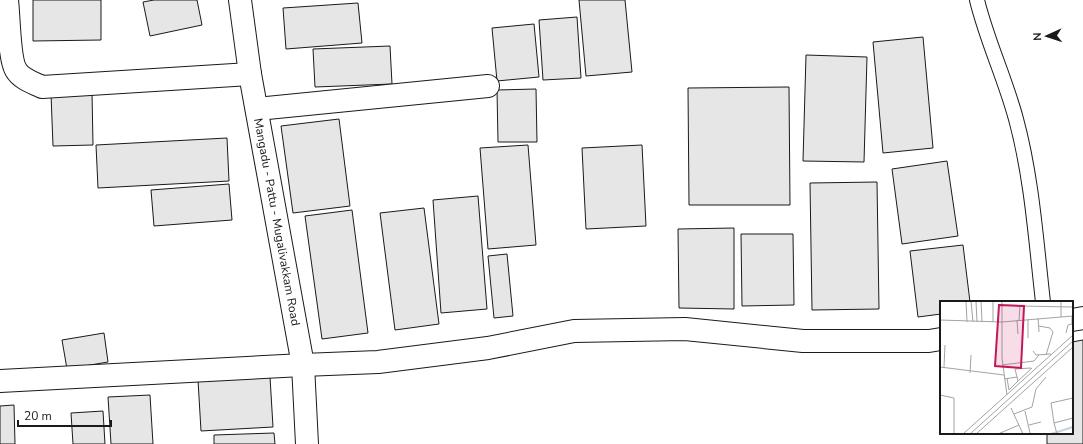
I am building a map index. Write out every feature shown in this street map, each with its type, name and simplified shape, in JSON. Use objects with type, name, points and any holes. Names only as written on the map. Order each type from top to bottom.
[{"type":"street","points":[[7,0],[13,60],[17,71],[30,82],[42,87],[250,74]]},
{"type":"street","name":"Mangadu - Pattu - Mugalivakkam Road","points":[[240,0],[250,74],[302,365],[307,444]]},
{"type":"street","points":[[257,109],[488,86]]},
{"type":"street","points":[[1073,320],[1083,318]]},
{"type":"street","points":[[0,381],[378,362],[488,348],[574,331],[685,329],[803,341],[929,341],[940,339]]},
{"type":"lane","points":[[977,0],[983,24],[1016,118],[1030,188],[1043,301]]},
{"type":"building","points":[[33,0],[101,0],[101,40],[33,41]]},
{"type":"building","points":[[154,0],[197,0],[202,25],[150,36],[143,2]]},
{"type":"building","points":[[579,0],[625,0],[632,72],[586,76]]},
{"type":"building","points":[[358,3],[362,43],[286,49],[283,8]]},
{"type":"building","points":[[577,17],[581,78],[543,80],[539,20]]},
{"type":"building","points":[[534,24],[539,77],[497,81],[492,28]]},
{"type":"building","points":[[923,37],[933,148],[883,153],[873,42]]},
{"type":"building","points":[[390,46],[392,84],[315,87],[313,49]]},
{"type":"building","points":[[806,55],[867,57],[864,162],[803,161]]},
{"type":"building","points":[[789,87],[790,205],[689,205],[688,88]]},
{"type":"building","points":[[536,89],[537,142],[498,142],[497,90]]},
{"type":"building","points":[[92,93],[93,145],[53,146],[51,94]]},
{"type":"building","points":[[339,119],[350,206],[293,213],[281,126]]},
{"type":"building","points":[[227,138],[229,181],[98,188],[96,145]]},
{"type":"building","points":[[528,145],[536,245],[488,249],[480,148]]},
{"type":"building","points":[[642,145],[646,226],[586,229],[582,148]]},
{"type":"building","points":[[947,161],[958,236],[902,244],[892,169]]},
{"type":"building","points":[[877,182],[879,309],[812,310],[810,183]]},
{"type":"building","points":[[229,184],[232,220],[154,226],[151,190]]},
{"type":"building","points":[[478,196],[487,309],[441,313],[433,200]]},
{"type":"building","points":[[424,208],[439,324],[395,330],[380,213]]},
{"type":"building","points":[[352,210],[368,333],[322,339],[305,216]]},
{"type":"building","points":[[734,228],[734,309],[679,308],[678,229]]},
{"type":"building","points":[[741,234],[793,234],[794,305],[742,306]]},
{"type":"building","points":[[963,245],[970,301],[940,301],[940,314],[918,317],[910,251]]},
{"type":"building","points":[[507,254],[513,316],[494,318],[488,256]]},
{"type":"building","points":[[104,333],[108,362],[67,369],[62,340]]},
{"type":"building","points":[[1083,340],[1083,444],[1047,444],[1047,434],[1073,434],[1073,342]]},
{"type":"building","points":[[270,377],[273,427],[201,431],[198,380]]},
{"type":"building","points":[[150,395],[153,444],[111,444],[108,397]]},
{"type":"building","points":[[14,405],[15,444],[0,444],[0,406]]},
{"type":"building","points":[[103,411],[105,444],[73,444],[71,413]]},
{"type":"building","points":[[274,433],[275,444],[214,444],[214,435]]}]
